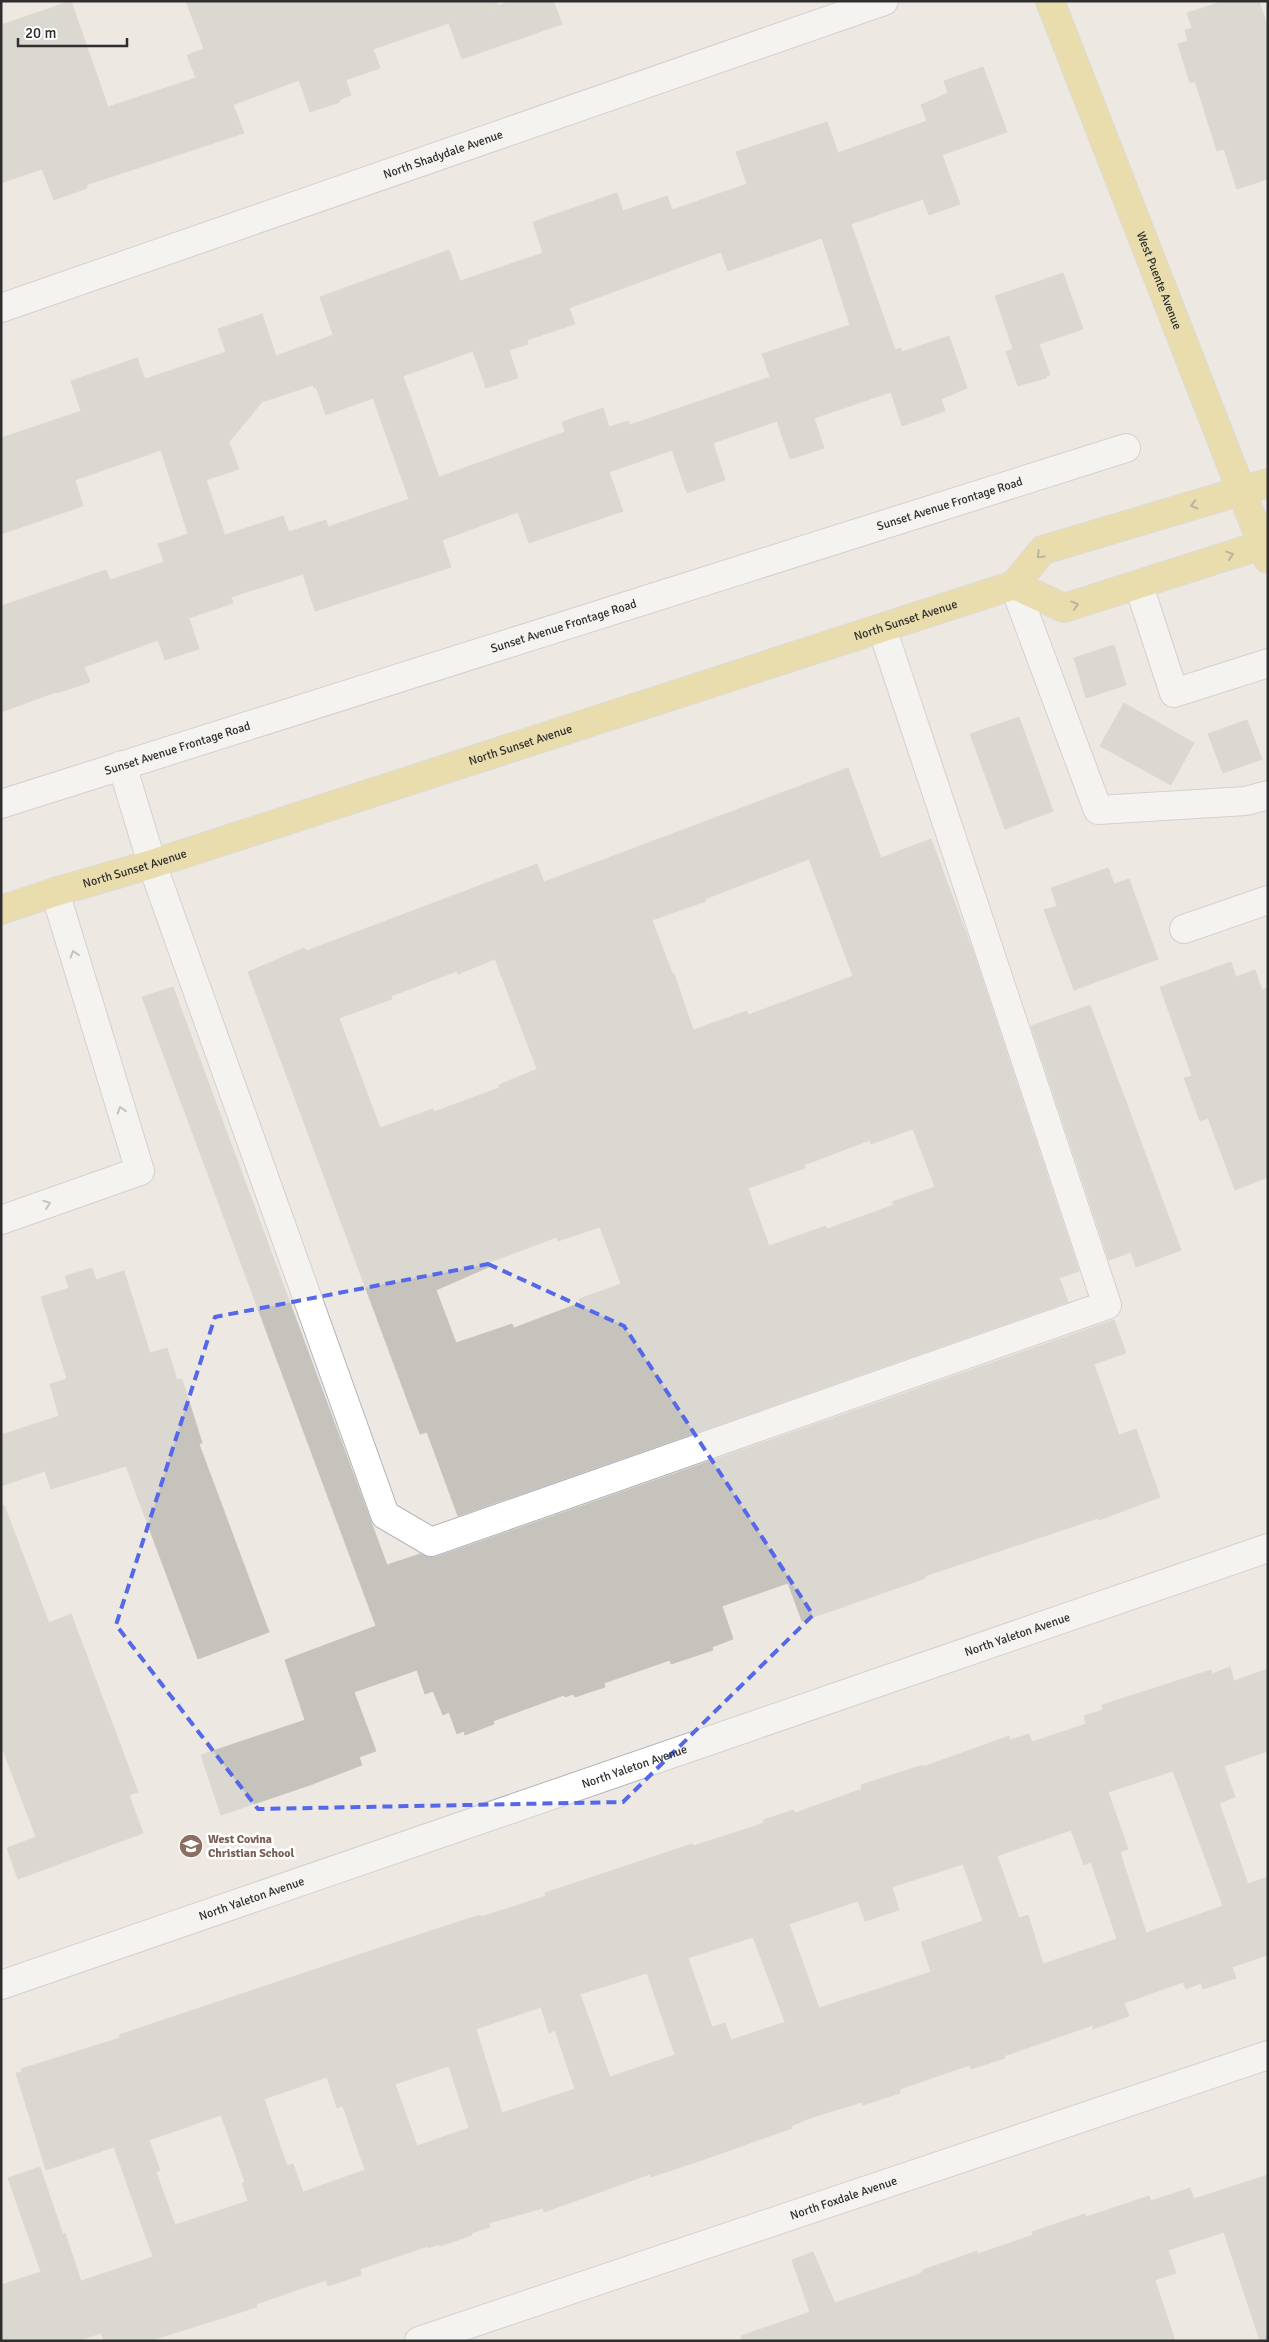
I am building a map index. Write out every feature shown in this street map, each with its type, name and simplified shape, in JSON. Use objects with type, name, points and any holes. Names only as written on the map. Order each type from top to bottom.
[{"type":"main road","name":"West Puente Avenue","points":[[1050,1],[1241,492],[1266,549]]},
{"type":"main road","points":[[1266,549],[1064,608],[1014,585],[1043,550],[1268,483]]},
{"type":"main road","name":"North Sunset Avenue","points":[[14,906],[152,864],[1014,585]]},
{"type":"street","name":"North Shadydale Avenue","points":[[1,308],[884,1]]},
{"type":"street","name":"Sunset Avenue Frontage Road","points":[[1,804],[1126,448]]},
{"type":"street","points":[[1014,585],[1098,810],[1246,801],[1268,795]]},
{"type":"street","points":[[1139,586],[1174,693],[1268,663]]},
{"type":"street","points":[[122,765],[152,864],[384,1515],[431,1542],[1107,1305],[882,628]]},
{"type":"street","points":[[1,1220],[140,1171],[55,892]]},
{"type":"street","points":[[1184,929],[1268,900]]},
{"type":"street","name":"North Yaleton Avenue","points":[[1,1984],[1268,1548]]},
{"type":"street","name":"North Foxdale Avenue","points":[[418,2341],[1268,2055]]},
{"type":"highlighted area","points":[[488,1264],[624,1326],[813,1615],[623,1802],[258,1809],[116,1625],[215,1317]]},
{"type":"building","points":[[71,1],[108,107],[196,78],[187,55],[204,49],[186,1],[497,1],[498,6],[511,1],[553,1],[562,24],[462,59],[449,23],[373,49],[380,68],[346,80],[351,95],[339,100],[340,102],[310,112],[299,80],[233,105],[244,133],[86,185],[87,188],[54,200],[42,169],[1,183],[1,25]]},
{"type":"building","points":[[1224,1],[1259,1],[1268,28],[1268,179],[1237,189],[1224,149],[1217,151],[1195,81],[1190,83],[1178,44],[1188,41],[1185,30],[1192,28],[1187,13]]},
{"type":"building","points":[[983,67],[1007,132],[942,155],[960,204],[929,215],[923,199],[851,224],[895,350],[901,348],[902,352],[949,336],[967,388],[941,399],[945,411],[902,426],[891,392],[814,418],[824,448],[790,459],[777,421],[713,443],[725,480],[687,493],[672,450],[609,472],[623,511],[529,543],[518,512],[442,540],[451,567],[315,611],[303,574],[231,597],[233,603],[189,618],[199,649],[165,660],[158,640],[84,667],[90,682],[1,712],[1,606],[106,570],[110,580],[164,562],[158,544],[188,534],[161,450],[75,480],[83,506],[1,534],[1,438],[81,411],[71,381],[137,358],[145,379],[226,352],[218,329],[262,314],[276,356],[333,335],[320,297],[449,250],[460,281],[543,253],[533,222],[617,193],[623,211],[667,196],[672,210],[747,184],[736,152],[827,122],[838,153],[927,121],[921,105],[948,93],[944,81]],"holes":[[[822,238],[850,325],[762,354],[770,377],[630,425],[628,421],[609,427],[603,408],[562,422],[565,432],[439,477],[403,376],[473,351],[486,388],[518,378],[509,350],[528,344],[527,340],[575,324],[569,308],[721,252],[728,271]],[[313,385],[314,388],[316,387],[326,415],[373,398],[409,499],[328,527],[326,520],[289,532],[283,516],[225,535],[206,480],[239,469],[229,442],[262,402]]]},
{"type":"building","points":[[1063,273],[1083,329],[1039,344],[1050,375],[1046,376],[1046,378],[1018,386],[1006,352],[1013,349],[995,296]]},
{"type":"building","points":[[1114,645],[1126,685],[1086,698],[1074,658]]},
{"type":"building","points":[[1124,703],[1194,743],[1171,785],[1100,746]]},
{"type":"building","points":[[1019,717],[1053,811],[1005,829],[970,734]]},
{"type":"building","points":[[1247,720],[1262,759],[1223,773],[1208,734]]},
{"type":"building","points":[[848,768],[881,858],[931,839],[972,949],[1079,1271],[1059,1278],[1068,1302],[458,1516],[427,1432],[420,1434],[248,972],[304,948],[306,951],[537,864],[544,882]],"holes":[[[809,859],[853,976],[748,1015],[747,1011],[693,1030],[674,973],[672,973],[652,920],[706,901],[705,899]],[[495,959],[537,1069],[499,1085],[499,1088],[434,1112],[433,1109],[380,1128],[339,1018],[392,999],[391,996],[457,971],[458,974]],[[913,1129],[935,1187],[892,1202],[894,1205],[827,1229],[826,1226],[769,1246],[748,1188],[805,1168],[804,1165],[870,1140],[871,1144]],[[600,1227],[621,1284],[579,1299],[580,1303],[514,1328],[512,1324],[456,1343],[436,1290],[491,1266],[490,1262],[557,1237],[558,1241]]]},
{"type":"building","points":[[1108,868],[1114,884],[1129,879],[1158,959],[1074,990],[1044,910],[1057,906],[1051,888]]},
{"type":"building","points":[[1231,962],[1236,977],[1255,970],[1262,990],[1268,988],[1268,1177],[1235,1190],[1208,1118],[1200,1121],[1184,1078],[1192,1076],[1160,987]]},
{"type":"building","points":[[173,987],[387,1565],[420,1554],[436,1557],[1114,1320],[1126,1353],[1094,1364],[1119,1435],[1136,1429],[1160,1497],[1099,1520],[1098,1518],[925,1576],[926,1578],[802,1621],[788,1583],[722,1606],[733,1639],[712,1647],[713,1650],[671,1664],[670,1660],[604,1683],[605,1687],[575,1697],[573,1694],[565,1697],[564,1695],[493,1721],[494,1724],[465,1735],[464,1731],[457,1734],[449,1712],[443,1715],[433,1691],[425,1694],[417,1670],[354,1692],[376,1751],[359,1757],[362,1765],[221,1815],[201,1755],[305,1720],[285,1660],[376,1626],[142,997]]},
{"type":"building","points":[[1090,1005],[1181,1250],[1136,1267],[1131,1252],[1109,1260],[1031,1026]]},
{"type":"building","points":[[92,1268],[96,1280],[124,1271],[150,1353],[167,1348],[177,1380],[182,1379],[202,1443],[199,1444],[269,1632],[198,1659],[126,1466],[51,1489],[45,1471],[1,1486],[1,1435],[59,1416],[50,1384],[67,1379],[41,1297],[69,1288],[65,1276]]},
{"type":"building","points":[[4,1505],[49,1623],[71,1614],[138,1792],[129,1795],[143,1833],[18,1879],[7,1848],[36,1837],[1,1745],[1,1506]]},
{"type":"building","points":[[1230,1667],[1234,1681],[1268,1669],[1268,1751],[1224,1766],[1235,1797],[1219,1803],[1248,1884],[1268,1877],[1268,1955],[1232,1967],[1236,1978],[1203,1989],[1201,1983],[1186,1989],[1183,1982],[1124,2003],[1129,2016],[1093,2029],[1093,2025],[1004,2056],[1005,2058],[971,2069],[970,2065],[900,2089],[900,2093],[863,2105],[862,2102],[810,2118],[791,2126],[792,2128],[705,2159],[651,2177],[650,2174],[544,2212],[543,2208],[489,2223],[490,2227],[471,2233],[472,2235],[440,2246],[439,2244],[428,2248],[428,2246],[360,2269],[361,2275],[328,2286],[326,2280],[256,2304],[257,2307],[149,2341],[104,2341],[101,2333],[77,2341],[1,2341],[1,2285],[41,2272],[8,2178],[40,2167],[81,2281],[153,2257],[114,2147],[46,2170],[16,2073],[22,2072],[21,2069],[120,2038],[119,2035],[391,1944],[546,1896],[545,1893],[692,1844],[693,1846],[764,1823],[763,1820],[794,1810],[795,1813],[862,1789],[861,1785],[923,1765],[923,1767],[1009,1736],[1010,1740],[1029,1734],[1032,1742],[1086,1724],[1084,1716],[1103,1710],[1102,1705],[1211,1670],[1212,1674]],"holes":[[[1173,1771],[1223,1906],[1146,1933],[1120,1852],[1128,1849],[1108,1792]],[[1071,1830],[1084,1865],[1091,1862],[1117,1939],[1043,1964],[1028,1915],[1019,1918],[997,1856]],[[963,1864],[983,1921],[921,1942],[931,1972],[819,2008],[789,1924],[858,1901],[865,1921],[899,1910],[892,1887]],[[753,1937],[785,2022],[731,2040],[725,2023],[712,2027],[688,1958]],[[647,1973],[675,2055],[610,2077],[580,1994]],[[541,2007],[549,2033],[555,2030],[575,2089],[502,2113],[476,2029]],[[449,2066],[469,2128],[417,2146],[395,2084]],[[327,2077],[337,2108],[343,2106],[365,2170],[303,2192],[293,2164],[287,2166],[264,2099]],[[221,2115],[245,2182],[242,2183],[248,2201],[175,2225],[156,2172],[160,2170],[149,2140]]]},
{"type":"building","points":[[1268,2175],[1268,2341],[1260,2341],[1224,2232],[1168,2250],[1176,2273],[1155,2280],[1175,2341],[742,2341],[741,2336],[810,2312],[792,2260],[813,2252],[835,2303],[917,2275],[923,2272],[923,2270],[977,2251],[978,2254],[1033,2235],[1032,2232],[1085,2214],[1086,2217],[1149,2196],[1151,2201],[1190,2188],[1194,2199]]},
{"type":"place","name":"West Covina Christian School","points":[[191,1846]]}]
